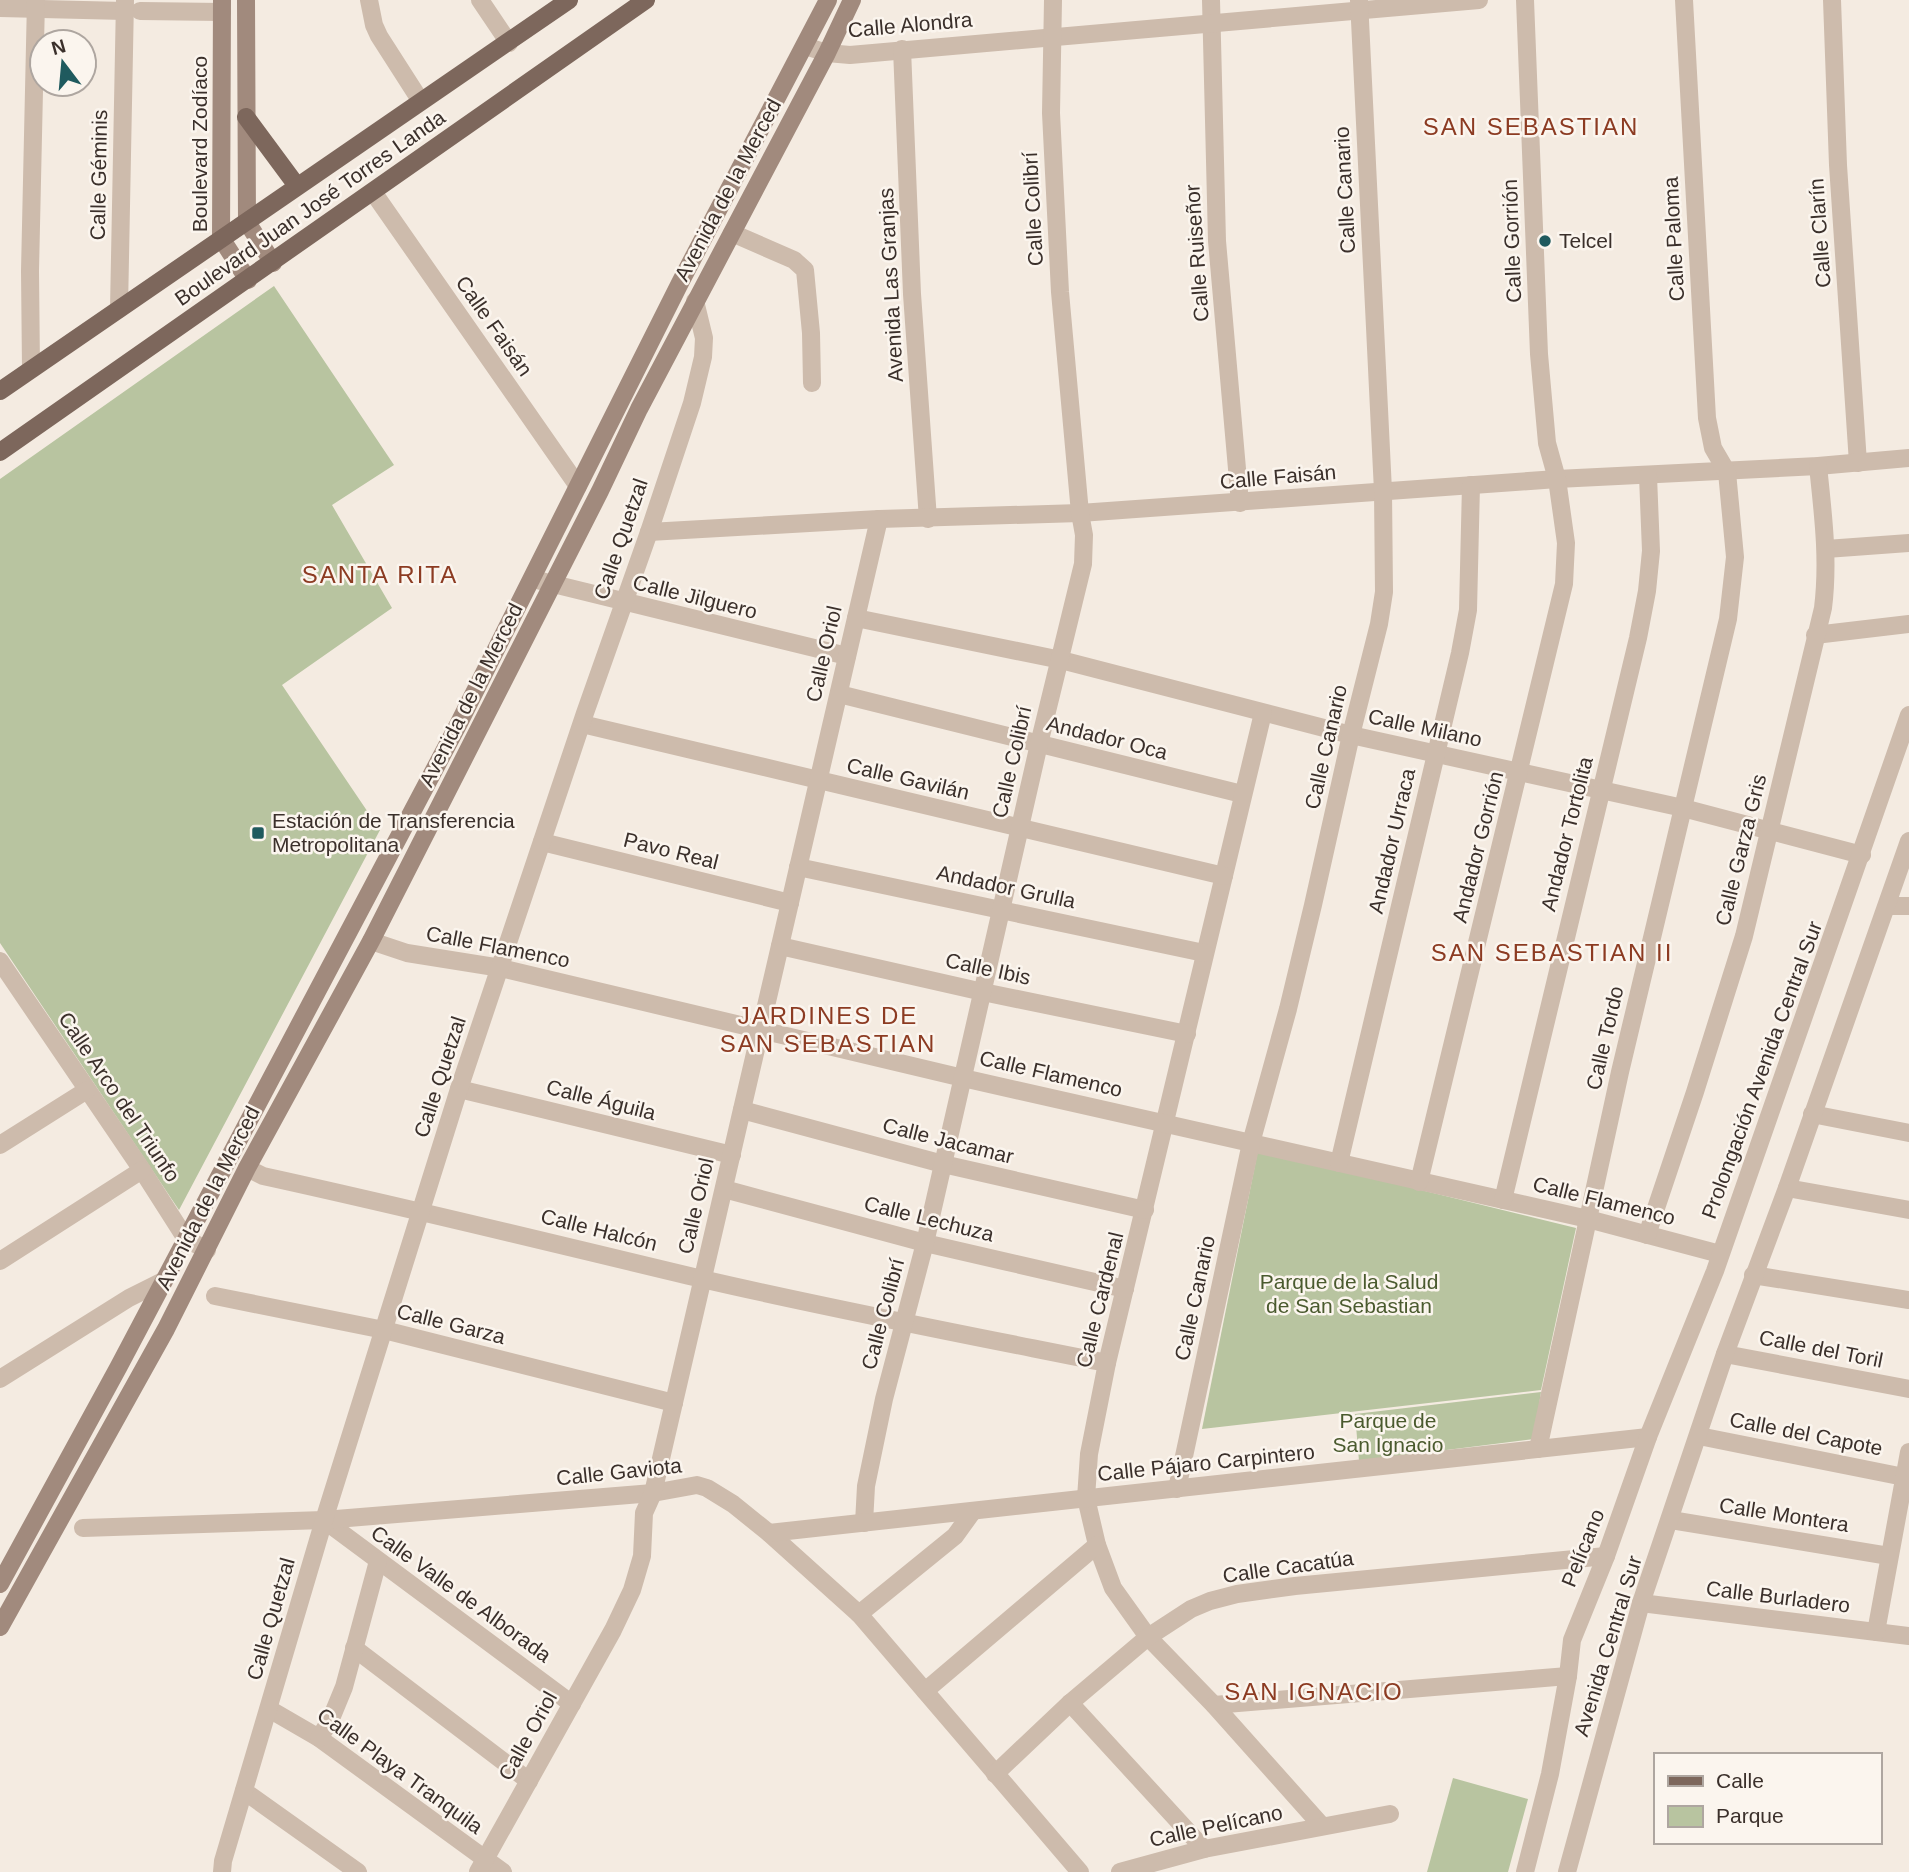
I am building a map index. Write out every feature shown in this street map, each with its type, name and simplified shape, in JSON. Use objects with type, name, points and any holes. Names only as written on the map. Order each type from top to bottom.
[{"type":"main road","name":"Boulevard Juan José Torres Landa","points":[[0,391],[569,0]]},
{"type":"main road","name":"Boulevard Juan José Torres Landa","points":[[0,452],[646,0]]},
{"type":"main road","points":[[246,117],[297,186]]},
{"type":"street","points":[[246,0],[247,222],[273,263]]},
{"type":"street","points":[[369,0],[373,25],[420,100]]},
{"type":"street","points":[[480,0],[509,43]]},
{"type":"street","name":"Avenida de la Merced","points":[[0,1584],[118,1368],[459,723],[687,270],[828,0]]},
{"type":"street","name":"Avenida de la Merced","points":[[0,1627],[207,1250],[247,1168],[371,941],[695,301],[827,53],[852,0]]},
{"type":"street","name":"Calle Colibrí","points":[[864,1523],[866,1486],[884,1399],[925,1243],[1083,564],[1084,535],[1060,292],[1051,113],[1053,0]]},
{"type":"street","name":"Calle Ruiseñor","points":[[1211,0],[1217,241],[1240,503]]},
{"type":"street","name":"Calle Alondra","points":[[805,46],[827,53],[850,55],[1211,23],[1359,6],[1479,0]]},
{"type":"street","name":"Calle Gorrión","points":[[1525,0],[1539,354],[1547,443],[1557,479]]},
{"type":"street","name":"Calle Paloma","points":[[1684,0],[1707,418],[1713,448],[1727,472]]},
{"type":"street","name":"Calle Clarín","points":[[1832,0],[1839,165],[1858,463]]},
{"type":"street","points":[[31,369],[35,4]]},
{"type":"street","points":[[0,8],[35,4],[222,6]]},
{"type":"street","name":"Boulevard Zodíaco","points":[[222,6],[221,238],[248,280]]},
{"type":"street","name":"Calle Canario","points":[[1177,1489],[1251,1143],[1297,970],[1379,625],[1384,592],[1383,491],[1359,6]]},
{"type":"street","name":"Calle Géminis","points":[[119,309],[130,7]]},
{"type":"street","name":"Avenida Las Granjas","points":[[902,49],[912,294],[928,519]]},
{"type":"street","name":"Calle Faisán","points":[[373,192],[578,486]]},
{"type":"street","points":[[732,233],[794,260],[805,270],[812,383]]},
{"type":"street","name":"Calle Quetzal","points":[[222,1872],[223,1861],[324,1520],[459,1089],[692,403],[704,356],[704,338],[695,301]]},
{"type":"street","name":"Calle Faisán","points":[[649,532],[879,519],[1080,513],[1557,479],[1818,466],[1909,457]]},
{"type":"street","name":"Calle Garza Gris","points":[[1647,1235],[1736,964],[1771,830],[1823,608],[1826,548],[1818,466]]},
{"type":"street","name":"Calle Tordo","points":[[1538,1449],[1588,1219],[1728,619],[1735,556],[1727,472]]},
{"type":"street","name":"Andador Tortolita","points":[[1503,1200],[1647,591],[1651,551],[1648,476]]},
{"type":"street","name":"Andador Gorrión","points":[[1419,1182],[1564,584],[1566,543],[1557,479]]},
{"type":"street","name":"Andador Urraca","points":[[1339,1163],[1468,610],[1471,485]]},
{"type":"street","name":"Calle Oriol","points":[[482,1866],[613,1630],[632,1590],[642,1556],[644,1513],[653,1493],[879,519]]},
{"type":"street","points":[[1826,548],[1909,543]]},
{"type":"street","name":"Calle Jilguero","points":[[533,579],[847,656]]},
{"type":"street","name":"Calle Milano","points":[[856,618],[1061,660],[1351,735],[1683,808],[1862,855]]},
{"type":"street","points":[[1815,635],[1909,625]]},
{"type":"street","name":"Andador Oca","points":[[839,694],[1242,794]]},
{"type":"street","name":"Calle Cardenal","points":[[1263,713],[1107,1363],[1089,1454],[1086,1498],[1097,1545],[1113,1588],[1148,1637],[1322,1826]]},
{"type":"street","name":"Prolongación Avenida Central Sur","points":[[1648,1437],[1720,1254],[1909,715]]},
{"type":"street","name":"Calle Gavilán","points":[[582,724],[1224,876]]},
{"type":"street","points":[[1699,1436],[1725,1354],[1787,1188],[1909,841]]},
{"type":"street","name":"Pavo Real","points":[[542,842],[790,903]]},
{"type":"street","name":"Andador Grulla","points":[[798,867],[1204,953]]},
{"type":"street","points":[[1887,906],[1909,906]]},
{"type":"street","name":"Calle Flamenco","points":[[371,941],[407,953],[501,968],[963,1078],[1588,1219],[1720,1254]]},
{"type":"street","name":"Calle Ibis","points":[[780,946],[1187,1034]]},
{"type":"street","name":"Calle Arco del Triunfo","points":[[0,961],[186,1239],[207,1250]]},
{"type":"street","name":"Calle Águila","points":[[459,1089],[732,1155]]},
{"type":"street","points":[[0,1145],[87,1090]]},
{"type":"street","name":"Calle Jacamar","points":[[742,1110],[943,1164],[1145,1210]]},
{"type":"street","points":[[1812,1114],[1909,1133]]},
{"type":"street","name":"Calle Halcón","points":[[247,1168],[262,1176],[421,1210],[703,1279],[1107,1363]]},
{"type":"street","points":[[0,1261],[142,1170]]},
{"type":"street","points":[[1787,1188],[1909,1210]]},
{"type":"street","name":"Calle Lechuza","points":[[724,1189],[925,1243],[1125,1289]]},
{"type":"street","points":[[1753,1275],[1909,1300]]},
{"type":"street","points":[[2,1372],[163,1281]]},
{"type":"street","name":"Calle Garza","points":[[215,1296],[384,1330],[674,1403]]},
{"type":"street","name":"Calle del Toril","points":[[1725,1354],[1909,1389]]},
{"type":"street","name":"Calle del Capote","points":[[1699,1436],[1904,1477]]},
{"type":"street","name":"Avenida Central Sur","points":[[1567,1872],[1641,1603],[1699,1436]]},
{"type":"street","name":"Calle Pájaro Carpintero","points":[[769,1533],[1648,1437]]},
{"type":"street","name":"Pelícano","points":[[1525,1872],[1550,1774],[1572,1640],[1648,1437]]},
{"type":"street","points":[[1876,1632],[1909,1452]]},
{"type":"street","name":"Calle Gaviota","points":[[83,1528],[324,1520],[653,1493],[697,1485],[707,1488],[733,1504],[769,1533],[859,1614],[1080,1872]]},
{"type":"street","points":[[859,1614],[955,1536],[973,1511]]},
{"type":"street","name":"Calle Valle de Alborada","points":[[324,1520],[572,1704]]},
{"type":"street","name":"Calle Montera","points":[[1671,1520],[1889,1556]]},
{"type":"street","points":[[925,1691],[1097,1545]]},
{"type":"street","name":"Calle Cacatúa","points":[[995,1774],[1070,1703],[1148,1637],[1191,1609],[1237,1594],[1295,1586],[1605,1556]]},
{"type":"street","points":[[319,1738],[339,1702],[377,1561]]},
{"type":"street","name":"Calle Burladero","points":[[1641,1603],[1909,1636]]},
{"type":"street","points":[[354,1648],[529,1782]]},
{"type":"street","points":[[1214,1706],[1568,1676]]},
{"type":"street","points":[[1070,1703],[1204,1849]]},
{"type":"street","name":"Calle Playa Tranquila","points":[[269,1709],[319,1738],[482,1866],[503,1872]]},
{"type":"street","points":[[244,1791],[358,1872]]},
{"type":"street","name":"Calle Pelícano","points":[[1120,1872],[1204,1849],[1390,1814]]},
{"type":"green space","points":[[274,286],[394,465],[332,505],[392,608],[282,685],[380,830],[179,1210],[0,943],[0,479]]},
{"type":"green space","name":"Parque de la Salud de San Sebastian","points":[[1258,1150],[1576,1228],[1541,1390],[1202,1429]]},
{"type":"green space","name":"Parque de San Ignacio","points":[[1541,1392],[1534,1439],[1359,1461],[1355,1414]]},
{"type":"green space","points":[[1453,1778],[1528,1799],[1508,1872],[1427,1872]]},
{"type":"place","name":"Telcel","points":[[1545,241]]},
{"type":"place","name":"Estación de Transferencia Metropolitana","points":[[258,833]]},
{"type":"district","name":"SAN SEBASTIAN","points":[[1531,127]]},
{"type":"district","name":"SANTA RITA","points":[[380,575]]},
{"type":"district","name":"SAN SEBASTIAN II","points":[[1552,953]]},
{"type":"district","name":"JARDINES DE SAN SEBASTIAN","points":[[828,1030]]},
{"type":"district","name":"SAN IGNACIO","points":[[1314,1692]]}]
